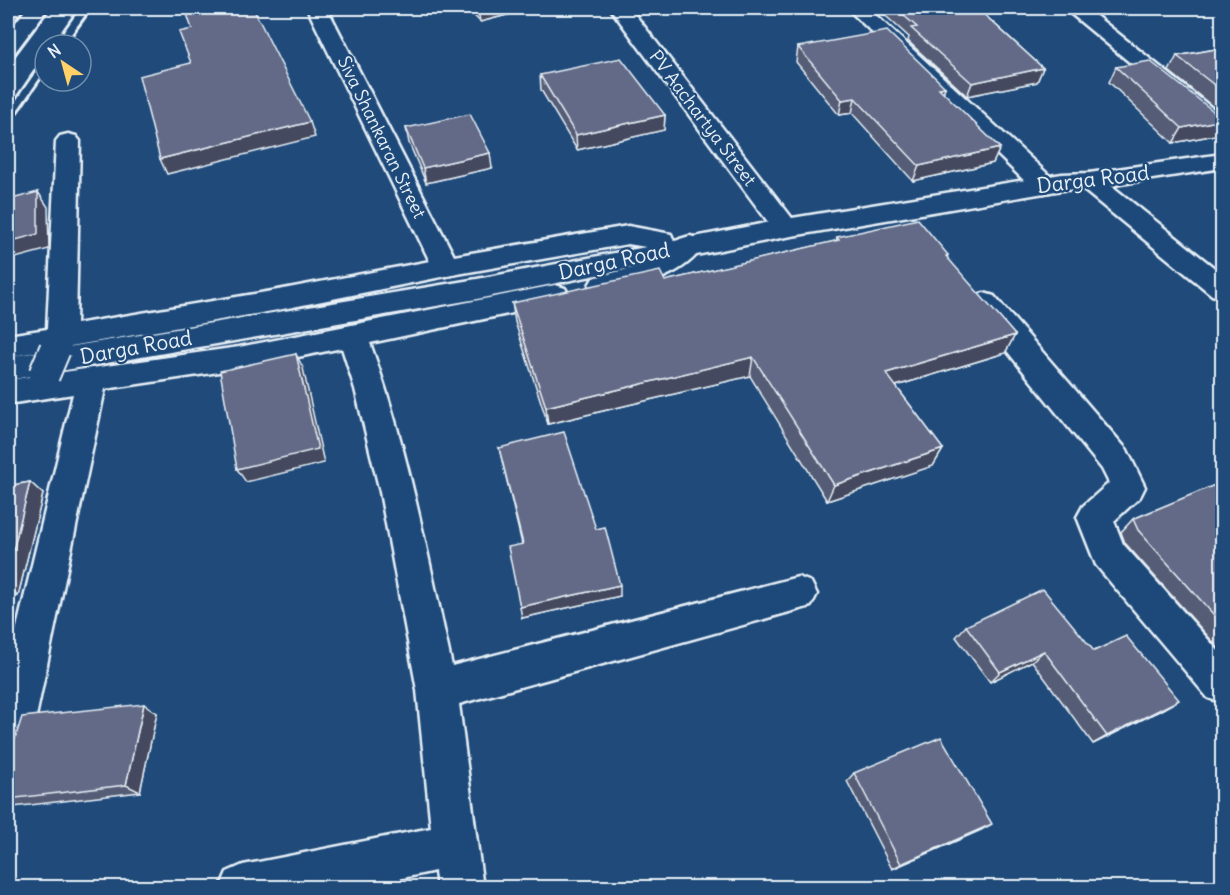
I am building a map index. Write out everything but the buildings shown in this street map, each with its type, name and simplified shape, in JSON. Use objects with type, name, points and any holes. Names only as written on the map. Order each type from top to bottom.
[{"type":"street","name":"Siva Shankaran Street","points":[[317,8],[446,267]]},
{"type":"street","name":"PV Aachartya Street","points":[[620,8],[786,228]]},
{"type":"street","points":[[857,8],[1044,185]]},
{"type":"street","points":[[1074,8],[1222,127]]},
{"type":"street","points":[[50,362],[68,141]]},
{"type":"street","name":"Darga Road","points":[[8,369],[477,289],[690,245],[786,228],[1044,185],[1089,181],[1222,161]]},
{"type":"street","points":[[1089,181],[1222,288]]},
{"type":"street","points":[[903,208],[926,235]]},
{"type":"street","points":[[8,392],[50,362],[278,300],[628,235],[690,245]]},
{"type":"street","points":[[8,346],[92,379],[239,358],[611,284],[657,271],[690,245]]},
{"type":"street","points":[[964,280],[1116,460],[1128,487],[1095,517],[1108,554],[1222,684]]},
{"type":"street","points":[[243,888],[457,866],[437,690],[397,492],[371,389],[352,335]]},
{"type":"street","points":[[8,750],[92,379]]},
{"type":"street","points":[[437,690],[798,594]]},
{"type":"railway","points":[[8,30],[25,8]]},
{"type":"railway","points":[[8,64],[50,8]]},
{"type":"railway","points":[[61,33],[79,8]]},
{"type":"railway","points":[[74,33],[92,8]]},
{"type":"railway","points":[[8,110],[33,74]]},
{"type":"railway","points":[[8,126],[33,90]]}]
